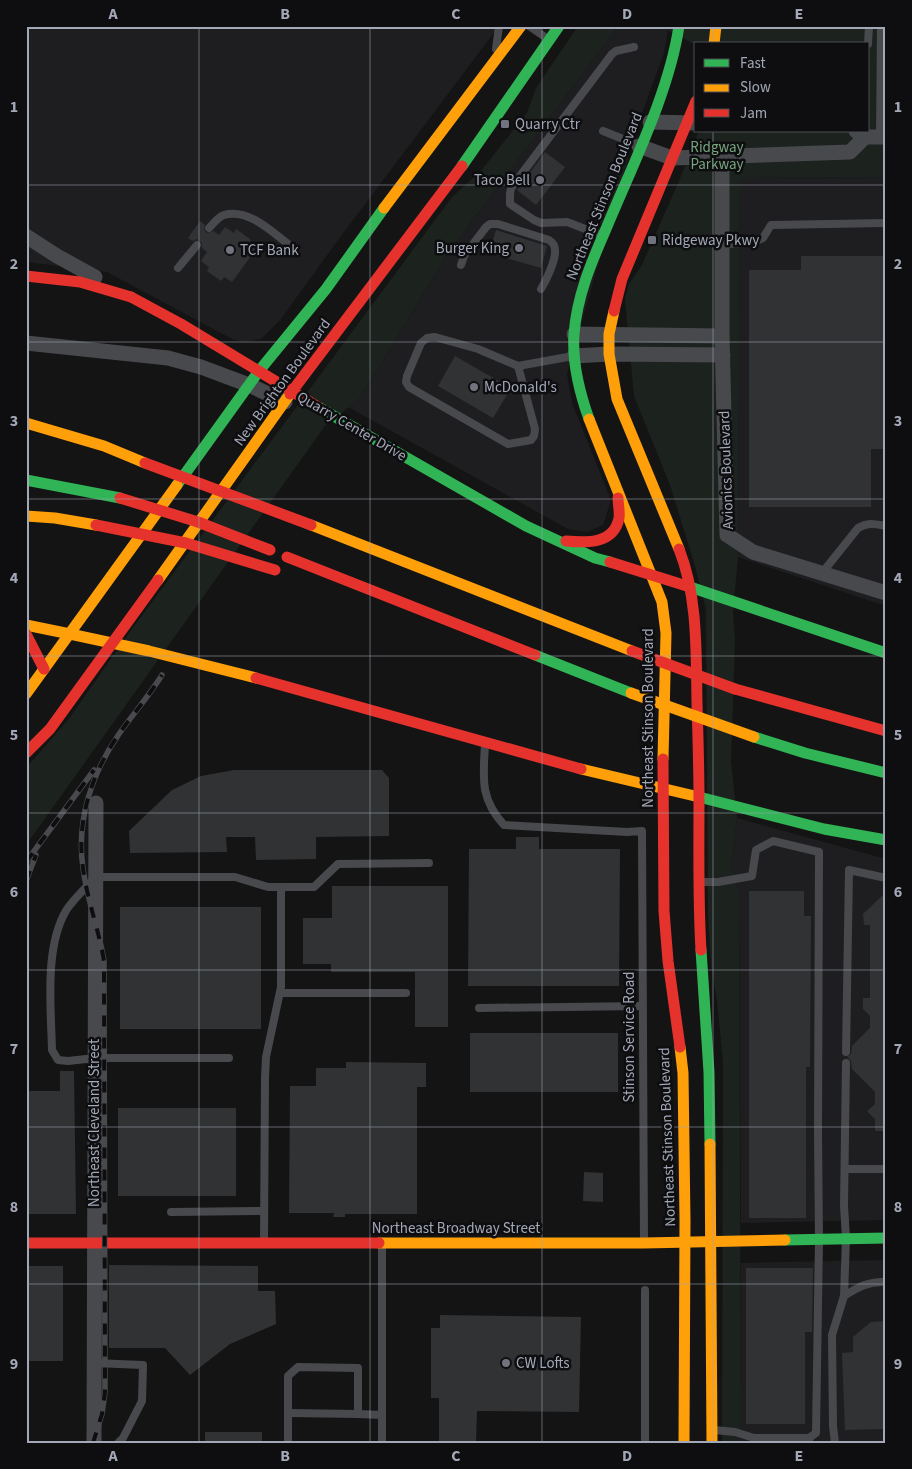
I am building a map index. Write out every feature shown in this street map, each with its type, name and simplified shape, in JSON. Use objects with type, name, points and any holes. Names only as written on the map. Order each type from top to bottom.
[{"type":"main road","name":"New Brighton Boulevard","points":[[26,694],[259,371],[326,289],[418,161],[521,26]]},
{"type":"main road","name":"Northeast Stinson Boulevard","points":[[679,26],[669,71],[650,122],[584,281],[574,334],[574,356],[579,390],[662,602],[666,633],[662,789],[664,911],[668,961],[683,1073],[684,1443]]},
{"type":"main road","points":[[714,42],[716,26]]},
{"type":"main road","name":"New Brighton Boulevard","points":[[26,753],[50,729],[114,643],[289,397],[465,162],[557,27]]},
{"type":"main road","points":[[692,123],[672,158],[622,279],[609,334],[609,354],[618,399],[686,567],[696,644],[699,918],[709,1072],[712,1443]]},
{"type":"main road","points":[[26,276],[80,282],[131,298]]},
{"type":"main road","name":"Quarry Center Drive","points":[[131,298],[181,324],[259,371],[289,397],[312,401],[500,512],[595,558],[690,587],[886,653]]},
{"type":"main road","points":[[26,423],[104,446],[734,689],[886,731]]},
{"type":"main road","points":[[26,480],[120,498],[198,522],[631,693],[754,737],[814,755],[886,773]]},
{"type":"main road","points":[[557,540],[587,543],[604,538],[614,528],[619,518],[618,492]]},
{"type":"main road","points":[[26,516],[55,518],[134,530],[206,548],[280,572]]},
{"type":"main road","points":[[360,598],[511,647]]},
{"type":"main road","points":[[26,624],[114,643],[242,675],[485,743],[662,789],[699,796],[824,829],[886,840]]},
{"type":"main road","points":[[26,634],[44,669]]},
{"type":"main road","name":"Northeast Broadway Street","points":[[26,1243],[644,1243],[886,1238]]},
{"type":"street","points":[[650,122],[692,123]]},
{"type":"street","points":[[639,146],[672,158],[722,157],[850,152],[862,133],[883,137]]},
{"type":"street","name":"Avionics Boulevard","points":[[722,157],[722,336],[727,535],[753,552],[886,593]]},
{"type":"street","name":"Quarry Center Drive","points":[[26,236],[131,298]]},
{"type":"street","points":[[574,334],[722,336]]},
{"type":"street","name":"Quarry Center Drive","points":[[26,343],[168,358],[201,366],[249,385],[289,397]]},
{"type":"street","points":[[574,356],[609,354],[723,356]]},
{"type":"street","name":"Northeast Cleveland Street","points":[[94,1443],[96,803]]},
{"type":"lane","points":[[491,66],[497,46],[499,26]]},
{"type":"lane","points":[[529,26],[549,40]]},
{"type":"lane","points":[[868,42],[869,26]]},
{"type":"lane","points":[[881,26],[883,137]]},
{"type":"lane","points":[[602,236],[567,222],[541,223],[534,220],[510,204],[511,188],[612,54],[616,51],[634,47]]},
{"type":"lane","points":[[603,131],[639,146]]},
{"type":"lane","points":[[209,228],[224,215],[246,216],[256,220],[288,244]]},
{"type":"lane","points":[[722,244],[750,243],[763,238],[772,225],[886,223]]},
{"type":"lane","points":[[462,265],[464,256],[486,226],[494,224],[515,229],[548,240],[555,248],[546,280],[541,289]]},
{"type":"lane","points":[[178,268],[197,245]]},
{"type":"lane","points":[[518,366],[534,429],[534,436],[531,440],[508,444],[409,387],[406,382],[421,342],[427,338],[435,337],[478,349],[518,366],[574,356]]},
{"type":"lane","points":[[822,573],[858,528],[865,524],[873,523],[886,526]]},
{"type":"lane","name":"Stinson Service Road","points":[[485,743],[485,794],[494,814],[504,825],[627,832],[642,831],[644,1243]]},
{"type":"lane","points":[[699,882],[718,882],[752,876],[756,850],[773,841],[819,852],[819,1239],[816,1433],[809,1440],[754,1438],[735,1432],[712,1430]]},
{"type":"lane","points":[[229,1058],[95,1058],[68,1061],[58,1060],[52,1050],[51,964],[54,941],[67,910],[96,878],[235,878],[268,888],[314,887],[338,864],[429,863]]},
{"type":"lane","points":[[846,1052],[849,870],[886,878]]},
{"type":"lane","points":[[264,1243],[266,1057],[280,993],[281,887]]},
{"type":"lane","points":[[280,993],[406,993]]},
{"type":"lane","points":[[479,1008],[642,1006]]},
{"type":"lane","points":[[834,1443],[832,1335],[844,1296],[846,1238],[844,1222],[846,1063]]},
{"type":"lane","points":[[845,1169],[886,1169]]},
{"type":"lane","points":[[171,1212],[264,1211]]},
{"type":"lane","points":[[382,1243],[382,1443]]},
{"type":"lane","points":[[844,1296],[859,1286],[876,1281],[886,1282]]},
{"type":"lane","points":[[645,1290],[645,1443]]},
{"type":"lane","points":[[94,1363],[142,1365],[142,1401],[123,1438],[118,1443]]},
{"type":"lane","points":[[288,1443],[288,1376],[298,1367],[358,1368],[358,1414]]},
{"type":"lane","points":[[288,1413],[382,1414]]},
{"type":"shaded area","points":[[26,26],[499,26],[281,319],[261,339],[245,342],[234,340],[107,272],[26,262]]},
{"type":"shaded area","points":[[618,26],[659,26],[668,30],[664,53],[638,124],[567,374],[572,403],[611,500],[603,525],[587,532],[568,529],[348,407],[360,398],[450,250]]},
{"type":"shaded area","points":[[886,177],[886,606],[738,557],[740,178]]},
{"type":"shaded area","points":[[737,818],[886,859],[886,1220],[741,1223],[739,892],[731,867]]},
{"type":"shaded area","points":[[886,1260],[886,1443],[741,1443],[741,1263]]},
{"type":"green space","points":[[578,26],[618,26],[450,250],[360,398],[325,426],[26,845],[26,768],[68,720],[132,629],[452,197],[480,172],[527,113],[536,88]]},
{"type":"green space","name":"Ridgway Parkway","points":[[659,26],[886,26],[886,177],[740,178],[738,557],[733,613],[735,640],[731,761],[737,818],[731,867],[739,892],[741,1443],[722,1443],[723,1063],[717,1000],[711,966],[708,913],[706,609],[670,485],[634,396],[625,299],[629,284],[642,265],[699,132],[870,132],[870,42],[694,42],[694,44]]},
{"type":"building","points":[[545,152],[565,167],[536,205],[517,190]]},
{"type":"building","name":"TCF Bank","points":[[200,221],[205,225],[204,230],[207,233],[214,231],[219,235],[225,227],[234,233],[236,229],[251,240],[248,244],[256,249],[232,282],[224,277],[221,281],[207,271],[209,267],[201,261],[207,252],[202,248],[202,243],[197,239],[193,241],[188,238]]},
{"type":"building","name":"Burger King","points":[[496,230],[547,246],[541,268],[489,253]]},
{"type":"building","points":[[801,256],[886,256],[886,449],[871,449],[871,507],[749,507],[749,270],[801,270]]},
{"type":"building","name":"McDonald's","points":[[455,356],[511,388],[493,418],[438,386]]},
{"type":"building","points":[[234,770],[382,770],[389,778],[389,836],[316,837],[316,859],[256,860],[255,837],[226,837],[227,852],[130,853],[129,831],[172,790],[201,776]]},
{"type":"building","points":[[516,837],[539,837],[539,849],[620,849],[619,986],[468,986],[469,849],[516,849]]},
{"type":"building","points":[[332,886],[448,886],[448,1027],[415,1027],[415,972],[331,972],[331,964],[303,964],[303,918],[332,918]]},
{"type":"building","points":[[749,891],[804,891],[804,916],[811,916],[810,1067],[806,1067],[806,1218],[749,1218]]},
{"type":"building","points":[[886,892],[886,1131],[875,1131],[875,1119],[867,1111],[875,1104],[875,1092],[852,1069],[851,1061],[847,1057],[851,1054],[852,1046],[870,1028],[870,1016],[863,1009],[863,998],[870,998],[870,925],[864,925],[863,914]]},
{"type":"building","points":[[120,907],[261,907],[261,1029],[120,1029]]},
{"type":"building","points":[[470,1033],[618,1033],[618,1092],[470,1092]]},
{"type":"building","points":[[346,1062],[426,1063],[426,1087],[417,1087],[417,1214],[345,1214],[345,1217],[333,1217],[334,1213],[289,1213],[290,1086],[316,1086],[316,1068],[346,1068]]},
{"type":"building","points":[[60,1071],[74,1071],[76,1214],[26,1214],[26,1091],[60,1091]]},
{"type":"building","points":[[118,1108],[236,1108],[236,1196],[118,1196]]},
{"type":"building","points":[[584,1172],[603,1173],[603,1202],[583,1201]]},
{"type":"building","points":[[109,1265],[258,1266],[258,1291],[275,1291],[276,1324],[230,1344],[190,1375],[165,1348],[109,1348]]},
{"type":"building","points":[[28,1266],[63,1266],[63,1361],[26,1361]]},
{"type":"building","points":[[746,1268],[813,1268],[812,1332],[805,1332],[805,1424],[746,1424]]},
{"type":"building","name":"CW Lofts","points":[[440,1315],[581,1317],[579,1412],[477,1411],[476,1443],[439,1443],[439,1398],[431,1398],[431,1328],[440,1328]]},
{"type":"building","points":[[886,1321],[886,1429],[845,1430],[842,1353],[853,1352],[853,1337],[871,1322]]},
{"type":"building","points":[[205,1432],[262,1432],[262,1443],[205,1443]]},
{"type":"railway","points":[[93,1443],[102,1414],[105,1392],[104,961],[85,880],[81,850],[82,832],[88,798],[109,749],[162,675]]},
{"type":"railway","points":[[26,862],[94,770]]},
{"type":"railway","points":[[26,881],[36,855]]},
{"type":"traffic: fast","points":[[462,166],[559,26]]},
{"type":"traffic: fast","points":[[589,419],[579,387],[574,356],[574,334],[578,306],[595,254],[649,129],[667,77],[679,26]]},
{"type":"traffic: fast","points":[[177,485],[259,371],[326,289],[384,208]]},
{"type":"traffic: fast","points":[[318,407],[526,526],[595,558],[610,562]]},
{"type":"traffic: fast","points":[[26,480],[120,498]]},
{"type":"traffic: fast","points":[[690,587],[886,653]]},
{"type":"traffic: fast","points":[[535,655],[631,693]]},
{"type":"traffic: fast","points":[[754,737],[805,753],[886,773]]},
{"type":"traffic: fast","points":[[699,797],[824,829],[886,840]]},
{"type":"traffic: fast","points":[[701,950],[709,1072],[710,1144]]},
{"type":"traffic: fast","points":[[785,1240],[886,1238]]},
{"type":"traffic: slow","points":[[384,208],[521,26]]},
{"type":"traffic: slow","points":[[714,42],[716,26]]},
{"type":"traffic: slow","points":[[614,311],[609,334],[609,354],[617,399],[679,549]]},
{"type":"traffic: slow","points":[[158,580],[290,394]]},
{"type":"traffic: slow","points":[[589,419],[662,602],[666,633],[663,759]]},
{"type":"traffic: slow","points":[[26,423],[104,446],[145,463]]},
{"type":"traffic: slow","points":[[26,694],[177,485]]},
{"type":"traffic: slow","points":[[26,516],[55,518],[96,525]]},
{"type":"traffic: slow","points":[[311,525],[632,651]]},
{"type":"traffic: slow","points":[[26,625],[70,634]]},
{"type":"traffic: slow","points":[[70,634],[149,651],[256,678]]},
{"type":"traffic: slow","points":[[631,693],[754,737]]},
{"type":"traffic: slow","points":[[581,769],[699,797]]},
{"type":"traffic: slow","points":[[680,1047],[683,1073],[685,1221],[684,1443]]},
{"type":"traffic: slow","points":[[710,1144],[712,1443]]},
{"type":"traffic: slow","points":[[379,1243],[644,1243],[785,1240]]},
{"type":"traffic: jam","points":[[614,311],[622,279],[694,106]]},
{"type":"traffic: jam","points":[[290,394],[462,166]]},
{"type":"traffic: jam","points":[[26,276],[80,282],[131,297]]},
{"type":"traffic: jam","points":[[131,297],[181,324],[318,407]]},
{"type":"traffic: jam","points":[[145,463],[311,525]]},
{"type":"traffic: jam","points":[[120,498],[198,522],[270,550]]},
{"type":"traffic: jam","points":[[566,541],[598,540],[612,533],[619,518],[618,498]]},
{"type":"traffic: jam","points":[[96,525],[186,543],[275,570]]},
{"type":"traffic: jam","points":[[679,549],[690,586],[695,625],[701,950]]},
{"type":"traffic: jam","points":[[287,557],[535,655]]},
{"type":"traffic: jam","points":[[610,562],[690,587]]},
{"type":"traffic: jam","points":[[26,753],[50,729],[158,580]]},
{"type":"traffic: jam","points":[[26,634],[44,669]]},
{"type":"traffic: jam","points":[[632,651],[735,689]]},
{"type":"traffic: jam","points":[[256,678],[581,769]]},
{"type":"traffic: jam","points":[[735,689],[886,731]]},
{"type":"traffic: jam","points":[[663,759],[664,911],[668,961],[680,1047]]},
{"type":"traffic: jam","points":[[26,1243],[379,1243]]},
{"type":"place","name":"Quarry Ctr","points":[[505,124]]},
{"type":"place","name":"Taco Bell","points":[[540,180]]},
{"type":"place","name":"Ridgeway Pkwy","points":[[652,240]]},
{"type":"place","name":"Burger King","points":[[519,248]]},
{"type":"place","name":"TCF Bank","points":[[230,250]]},
{"type":"place","name":"McDonald's","points":[[474,387]]},
{"type":"place","name":"CW Lofts","points":[[506,1363]]}]
